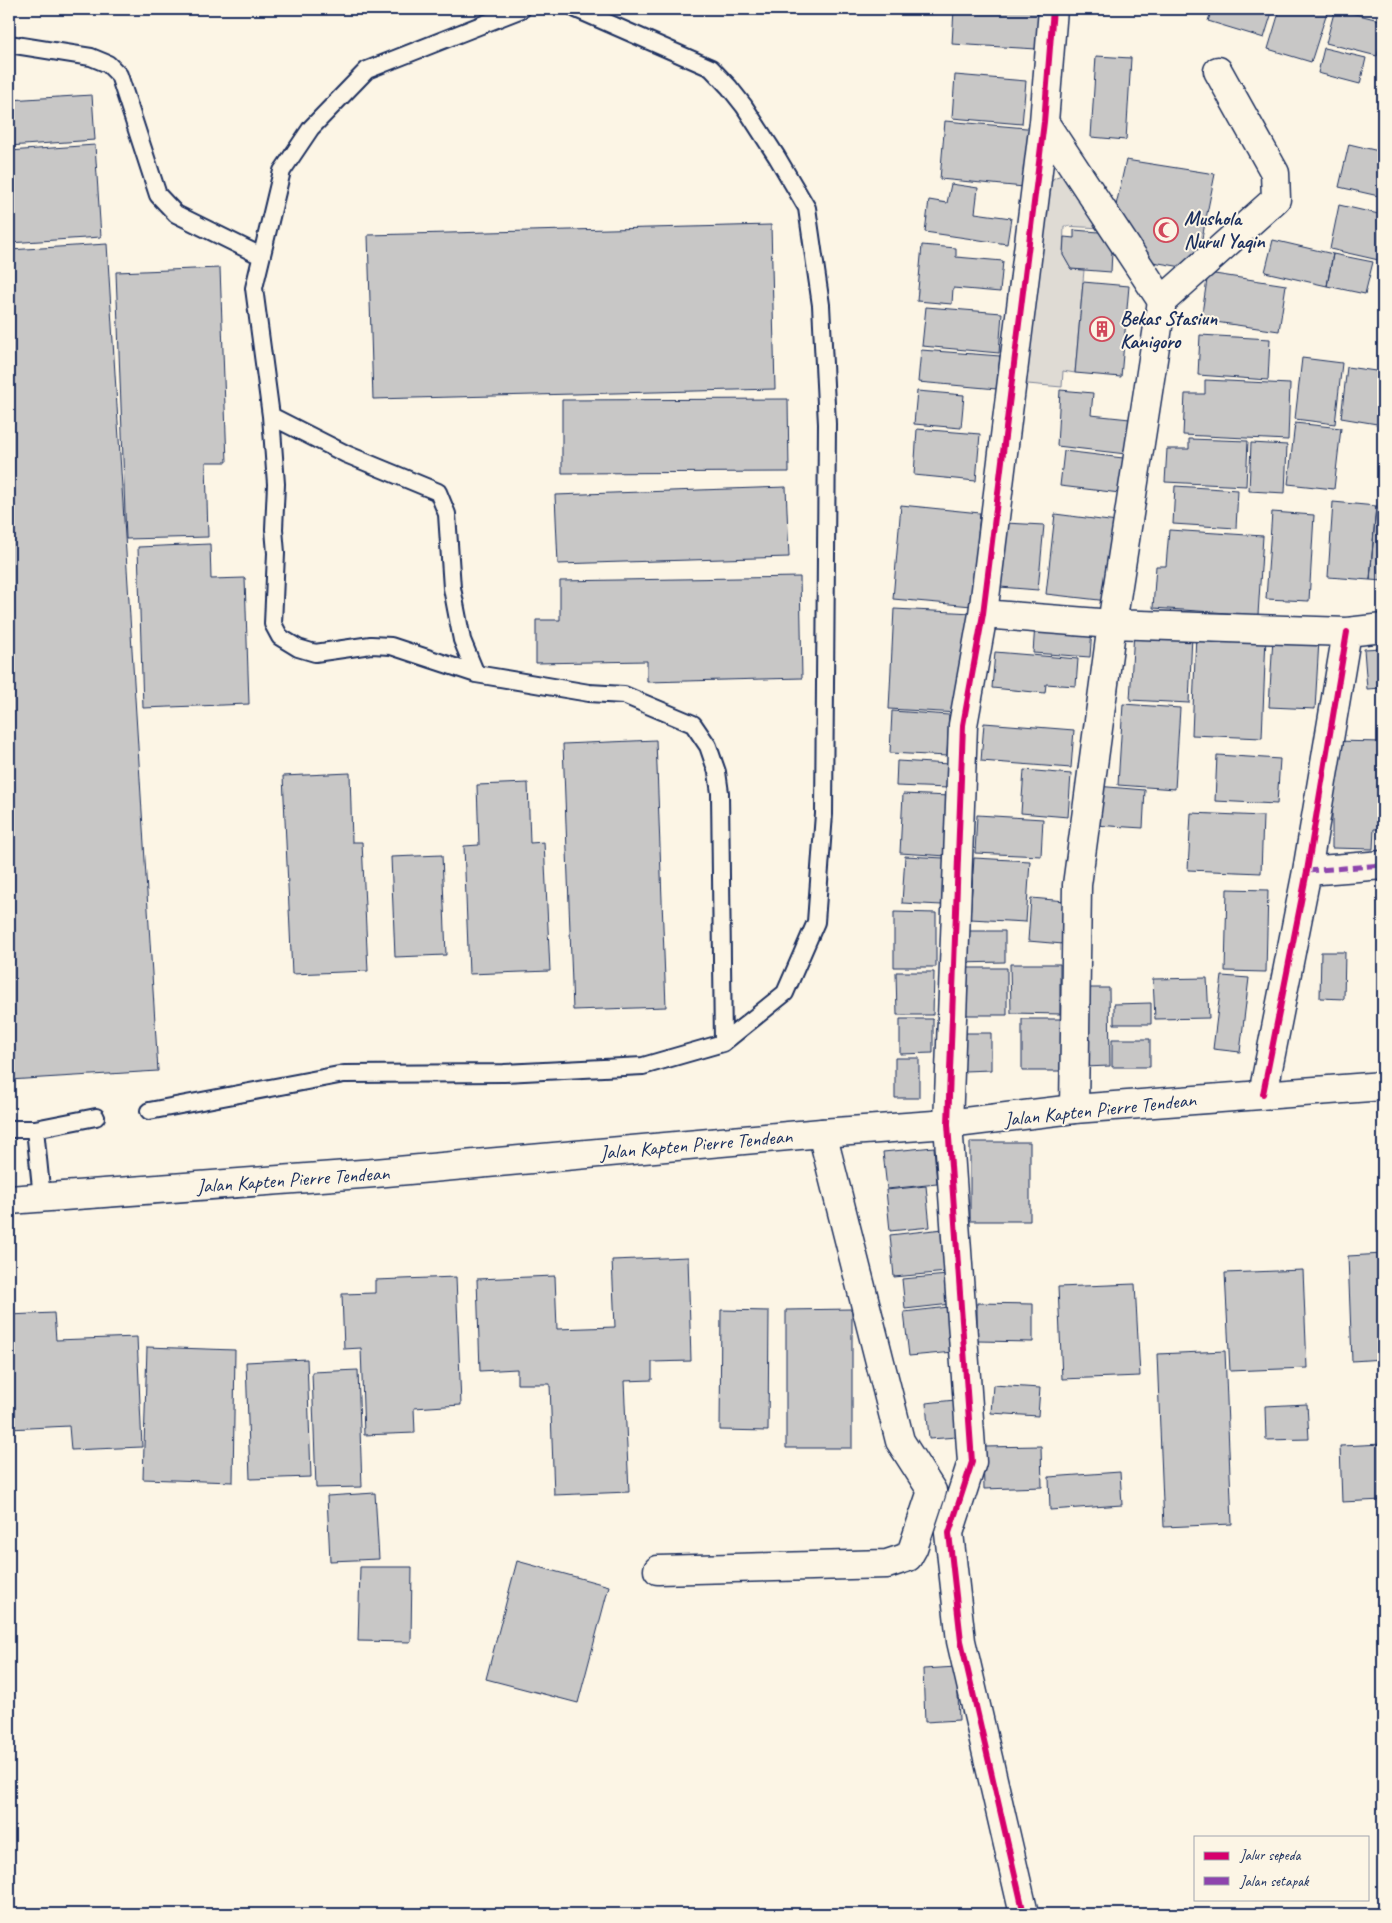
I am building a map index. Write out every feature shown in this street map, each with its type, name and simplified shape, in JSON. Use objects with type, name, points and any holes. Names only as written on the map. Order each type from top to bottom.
[{"type":"street","points":[[949,1533],[972,1462],[948,1124],[963,724],[983,614],[1044,122],[1053,9]]},
{"type":"street","points":[[1074,1110],[1077,885],[1112,624],[1162,301],[1276,199],[1275,173],[1218,71]]},
{"type":"street","points":[[1044,122],[1162,301]]},
{"type":"street","points":[[983,614],[1112,624],[1347,632],[1383,628]]},
{"type":"street","points":[[1264,1094],[1307,871],[1347,632]]},
{"type":"street","points":[[1307,871],[1383,865]]},
{"type":"street","name":"Jalan Kapten Pierre Tendean","points":[[9,1200],[375,1173],[822,1133],[948,1124],[1074,1110],[1383,1086]]},
{"type":"street","points":[[822,1133],[900,1441],[932,1491],[949,1533],[961,1641],[1024,1914]]},
{"type":"street","points":[[658,1570],[887,1564],[908,1557],[914,1548],[932,1491]]},
{"type":"lane","points":[[522,9],[367,70],[311,128],[282,171],[254,288],[270,416],[276,484],[273,624],[280,637],[298,648],[315,653],[371,645],[391,646],[476,674],[589,693],[624,695],[693,724],[708,746],[717,772],[720,793],[723,1043]]},
{"type":"lane","points":[[149,1111],[344,1074],[504,1073],[643,1066],[723,1043],[785,993],[816,922],[824,814],[827,424],[820,295],[807,208],[777,157],[729,86],[711,68],[576,9]]},
{"type":"lane","points":[[9,44],[91,57],[108,64],[119,75],[158,195],[176,214],[261,256]]},
{"type":"lane","points":[[270,416],[346,454],[438,492],[447,514],[452,588],[461,631],[476,674]]},
{"type":"lane","points":[[9,1129],[35,1129],[96,1117]]},
{"type":"lane","points":[[35,1129],[42,1198]]},
{"type":"shaded area","points":[[1062,175],[1068,178],[1102,228],[1064,226],[1063,255],[1071,269],[1084,270],[1075,373],[1063,371],[1062,387],[1016,383],[1050,181]]},
{"type":"building","points":[[954,9],[1039,9],[1037,49],[952,44]]},
{"type":"building","points":[[1212,9],[1273,9],[1264,38],[1208,21]]},
{"type":"building","points":[[1280,9],[1328,9],[1311,62],[1268,49]]},
{"type":"building","points":[[1335,9],[1383,21],[1383,35],[1377,56],[1326,43]]},
{"type":"building","points":[[1324,48],[1366,58],[1360,84],[1318,73]]},
{"type":"building","points":[[1096,56],[1131,58],[1126,140],[1091,137]]},
{"type":"building","points":[[955,75],[1026,81],[1022,124],[952,118]]},
{"type":"building","points":[[92,95],[95,140],[9,146],[9,100]]},
{"type":"building","points":[[945,121],[1038,129],[1024,187],[940,179]]},
{"type":"building","points":[[1349,144],[1383,152],[1383,197],[1339,187]]},
{"type":"building","points":[[95,145],[101,237],[9,243],[9,151]]},
{"type":"building","name":"Mushola Nurul Yaqin","points":[[1126,160],[1215,174],[1198,258],[1191,257],[1188,268],[1141,260],[1115,210]]},
{"type":"building","points":[[951,184],[978,188],[975,213],[1011,218],[1007,244],[925,232],[929,200],[947,203]]},
{"type":"building","points":[[1339,205],[1383,215],[1383,261],[1330,249]]},
{"type":"building","points":[[771,225],[775,389],[373,399],[368,235]]},
{"type":"building","points":[[1074,230],[1099,232],[1112,251],[1111,272],[1071,269],[1063,255],[1064,237],[1074,238]]},
{"type":"building","points":[[1273,240],[1333,254],[1327,286],[1265,272]]},
{"type":"building","points":[[107,244],[158,1071],[9,1080],[9,250]]},
{"type":"building","points":[[922,245],[956,248],[956,257],[1003,261],[1000,292],[953,288],[952,304],[917,301]]},
{"type":"building","points":[[1333,254],[1373,262],[1365,294],[1327,286]]},
{"type":"building","points":[[220,268],[227,462],[206,462],[208,537],[126,539],[116,272]]},
{"type":"building","points":[[1208,273],[1286,285],[1279,331],[1201,320]]},
{"type":"building","name":"Bekas Stasiun Kanigoro","points":[[1083,282],[1129,286],[1121,377],[1075,373]]},
{"type":"building","points":[[926,307],[1002,313],[999,353],[922,346]]},
{"type":"building","points":[[1200,335],[1270,339],[1268,380],[1198,375]]},
{"type":"building","points":[[921,350],[1000,356],[997,389],[918,382]]},
{"type":"building","points":[[1302,358],[1342,363],[1335,424],[1295,419]]},
{"type":"building","points":[[1347,367],[1383,372],[1383,425],[1341,418]]},
{"type":"building","points":[[1205,380],[1290,384],[1288,440],[1183,435],[1185,394],[1205,394]]},
{"type":"building","points":[[1060,390],[1093,393],[1091,415],[1130,419],[1126,454],[1057,446]]},
{"type":"building","points":[[917,391],[964,395],[961,428],[914,424]]},
{"type":"building","points":[[788,399],[789,472],[562,473],[562,400]]},
{"type":"building","points":[[1295,423],[1341,428],[1334,489],[1288,484]]},
{"type":"building","points":[[917,429],[980,434],[976,481],[914,475]]},
{"type":"building","points":[[1189,439],[1248,441],[1246,486],[1165,482],[1167,449],[1189,449]]},
{"type":"building","points":[[1251,443],[1287,445],[1285,493],[1249,491]]},
{"type":"building","points":[[1064,451],[1123,458],[1120,493],[1060,486]]},
{"type":"building","points":[[1175,486],[1238,490],[1236,528],[1173,524]]},
{"type":"building","points":[[786,487],[789,557],[558,564],[555,495]]},
{"type":"building","points":[[1333,502],[1376,506],[1370,580],[1328,577]]},
{"type":"building","points":[[901,505],[980,513],[972,606],[893,599]]},
{"type":"building","points":[[1376,506],[1383,506],[1383,581],[1370,580]]},
{"type":"building","points":[[1272,512],[1314,515],[1309,601],[1266,599]]},
{"type":"building","points":[[1055,514],[1117,522],[1108,601],[1046,594]]},
{"type":"building","points":[[1005,523],[1044,525],[1038,590],[1000,587]]},
{"type":"building","points":[[1169,530],[1263,536],[1258,615],[1153,608],[1156,566],[1166,566]]},
{"type":"building","points":[[210,544],[211,579],[245,578],[249,704],[143,708],[138,547]]},
{"type":"building","points":[[800,577],[802,678],[647,682],[647,661],[536,663],[536,620],[560,620],[560,581]]},
{"type":"building","points":[[894,609],[973,613],[971,661],[960,661],[958,713],[889,709]]},
{"type":"building","points":[[1035,624],[1092,629],[1090,657],[1033,653]]},
{"type":"building","points":[[1134,631],[1192,635],[1189,703],[1130,700]]},
{"type":"building","points":[[1196,633],[1266,636],[1262,738],[1192,735]]},
{"type":"building","points":[[1273,637],[1319,640],[1315,709],[1269,707]]},
{"type":"building","points":[[1383,648],[1383,688],[1367,689],[1364,649]]},
{"type":"building","points":[[995,652],[1078,659],[1076,686],[1046,684],[1045,693],[992,688]]},
{"type":"building","points":[[1123,704],[1180,708],[1175,789],[1118,785]]},
{"type":"building","points":[[892,711],[949,715],[947,756],[890,753]]},
{"type":"building","points":[[984,723],[1074,730],[1071,768],[981,761]]},
{"type":"building","points":[[656,740],[666,1007],[573,1010],[563,744]]},
{"type":"building","points":[[1332,741],[1383,742],[1383,829],[1374,829],[1373,849],[1332,848]]},
{"type":"building","points":[[1217,755],[1280,759],[1277,804],[1215,801]]},
{"type":"building","points":[[897,761],[950,764],[949,788],[896,786]]},
{"type":"building","points":[[1024,770],[1071,774],[1068,817],[1021,813]]},
{"type":"building","points":[[350,773],[352,842],[362,842],[368,971],[292,974],[283,776]]},
{"type":"building","points":[[528,783],[530,843],[544,842],[550,971],[469,974],[464,846],[479,845],[477,785]]},
{"type":"building","points":[[1096,786],[1145,790],[1143,828],[1094,825]]},
{"type":"building","points":[[903,794],[950,796],[947,856],[900,853]]},
{"type":"building","points":[[1191,813],[1263,816],[1261,873],[1188,870]]},
{"type":"building","points":[[977,815],[1043,819],[1041,856],[975,853]]},
{"type":"building","points":[[442,855],[446,955],[395,957],[391,857]]},
{"type":"building","points":[[905,856],[944,858],[942,905],[902,903]]},
{"type":"building","points":[[974,858],[1030,861],[1026,922],[970,919]]},
{"type":"building","points":[[1227,889],[1268,890],[1266,972],[1225,971]]},
{"type":"building","points":[[1031,898],[1066,901],[1063,944],[1028,941]]},
{"type":"building","points":[[894,912],[936,913],[936,967],[894,967]]},
{"type":"building","points":[[956,931],[1005,931],[1005,962],[956,963]]},
{"type":"building","points":[[1321,952],[1345,952],[1344,999],[1320,998]]},
{"type":"building","points":[[1010,964],[1060,964],[1060,1014],[1011,1013]]},
{"type":"building","points":[[966,968],[1007,968],[1007,1015],[966,1015]]},
{"type":"building","points":[[896,972],[934,972],[933,1015],[897,1015]]},
{"type":"building","points":[[1222,976],[1249,978],[1240,1052],[1213,1049]]},
{"type":"building","points":[[1207,978],[1209,1018],[1155,1019],[1153,979]]},
{"type":"building","points":[[1084,988],[1109,988],[1110,1066],[1084,1067]]},
{"type":"building","points":[[1151,1003],[1151,1024],[1114,1024],[1114,1004]]},
{"type":"building","points":[[900,1019],[933,1019],[933,1053],[900,1054]]},
{"type":"building","points":[[1022,1019],[1062,1019],[1062,1071],[1022,1071]]},
{"type":"building","points":[[964,1033],[991,1033],[991,1070],[964,1071]]},
{"type":"building","points":[[1112,1039],[1150,1039],[1150,1067],[1112,1067]]},
{"type":"building","points":[[895,1058],[919,1058],[919,1098],[895,1098]]},
{"type":"building","points":[[970,1142],[1030,1142],[1030,1221],[970,1221]]},
{"type":"building","points":[[934,1147],[937,1184],[887,1189],[883,1152]]},
{"type":"building","points":[[926,1186],[930,1227],[890,1231],[886,1190]]},
{"type":"building","points":[[943,1229],[947,1272],[894,1277],[890,1235]]},
{"type":"building","points":[[1383,1254],[1383,1359],[1352,1361],[1348,1256]]},
{"type":"building","points":[[688,1257],[691,1361],[652,1362],[652,1380],[624,1381],[629,1492],[554,1495],[550,1384],[517,1384],[517,1369],[480,1371],[477,1279],[555,1276],[557,1329],[615,1327],[612,1260]]},
{"type":"building","points":[[1303,1270],[1307,1368],[1230,1371],[1225,1273]]},
{"type":"building","points":[[948,1275],[951,1304],[905,1309],[902,1279]]},
{"type":"building","points":[[456,1277],[461,1405],[414,1408],[415,1433],[364,1435],[361,1348],[344,1349],[342,1294],[375,1293],[375,1280]]},
{"type":"building","points":[[1135,1284],[1140,1376],[1062,1379],[1058,1287]]},
{"type":"building","points":[[977,1303],[1033,1304],[1033,1342],[977,1341]]},
{"type":"building","points":[[949,1307],[954,1352],[909,1356],[904,1312]]},
{"type":"building","points":[[852,1309],[852,1448],[786,1448],[786,1310]]},
{"type":"building","points":[[721,1310],[769,1311],[768,1431],[720,1430]]},
{"type":"building","points":[[54,1313],[56,1340],[137,1337],[142,1447],[71,1450],[69,1426],[9,1429],[9,1315]]},
{"type":"building","points":[[147,1347],[235,1350],[233,1482],[143,1479]]},
{"type":"building","points":[[1225,1351],[1232,1524],[1164,1527],[1157,1354]]},
{"type":"building","points":[[307,1359],[311,1477],[250,1479],[246,1362]]},
{"type":"building","points":[[358,1370],[362,1487],[316,1488],[312,1372]]},
{"type":"building","points":[[993,1385],[1040,1388],[1038,1416],[991,1413]]},
{"type":"building","points":[[955,1400],[958,1437],[929,1439],[926,1403]]},
{"type":"building","points":[[1307,1404],[1309,1439],[1266,1440],[1265,1406]]},
{"type":"building","points":[[1383,1444],[1383,1500],[1342,1502],[1340,1446]]},
{"type":"building","points":[[1041,1446],[1042,1487],[984,1489],[983,1447]]},
{"type":"building","points":[[1120,1472],[1122,1505],[1050,1510],[1049,1477]]},
{"type":"building","points":[[375,1493],[379,1559],[330,1561],[327,1496]]},
{"type":"building","points":[[517,1561],[609,1586],[578,1703],[486,1679]]},
{"type":"building","points":[[360,1567],[412,1567],[411,1642],[358,1641]]},
{"type":"building","points":[[957,1667],[959,1720],[925,1722],[923,1669]]},
{"type":"marked path","points":[[1307,871],[1383,865]]},
{"type":"cycle path","points":[[1024,1914],[961,1641],[949,1533],[972,1462],[948,1124],[963,725],[983,614],[1044,122],[1053,9]]},
{"type":"cycle path","points":[[1263,1094],[1307,871],[1347,632]]},
{"type":"place","name":"Mushola Nurul Yaqin","points":[[1166,230]]},
{"type":"place","name":"Bekas Stasiun Kanigoro","points":[[1102,329]]}]
